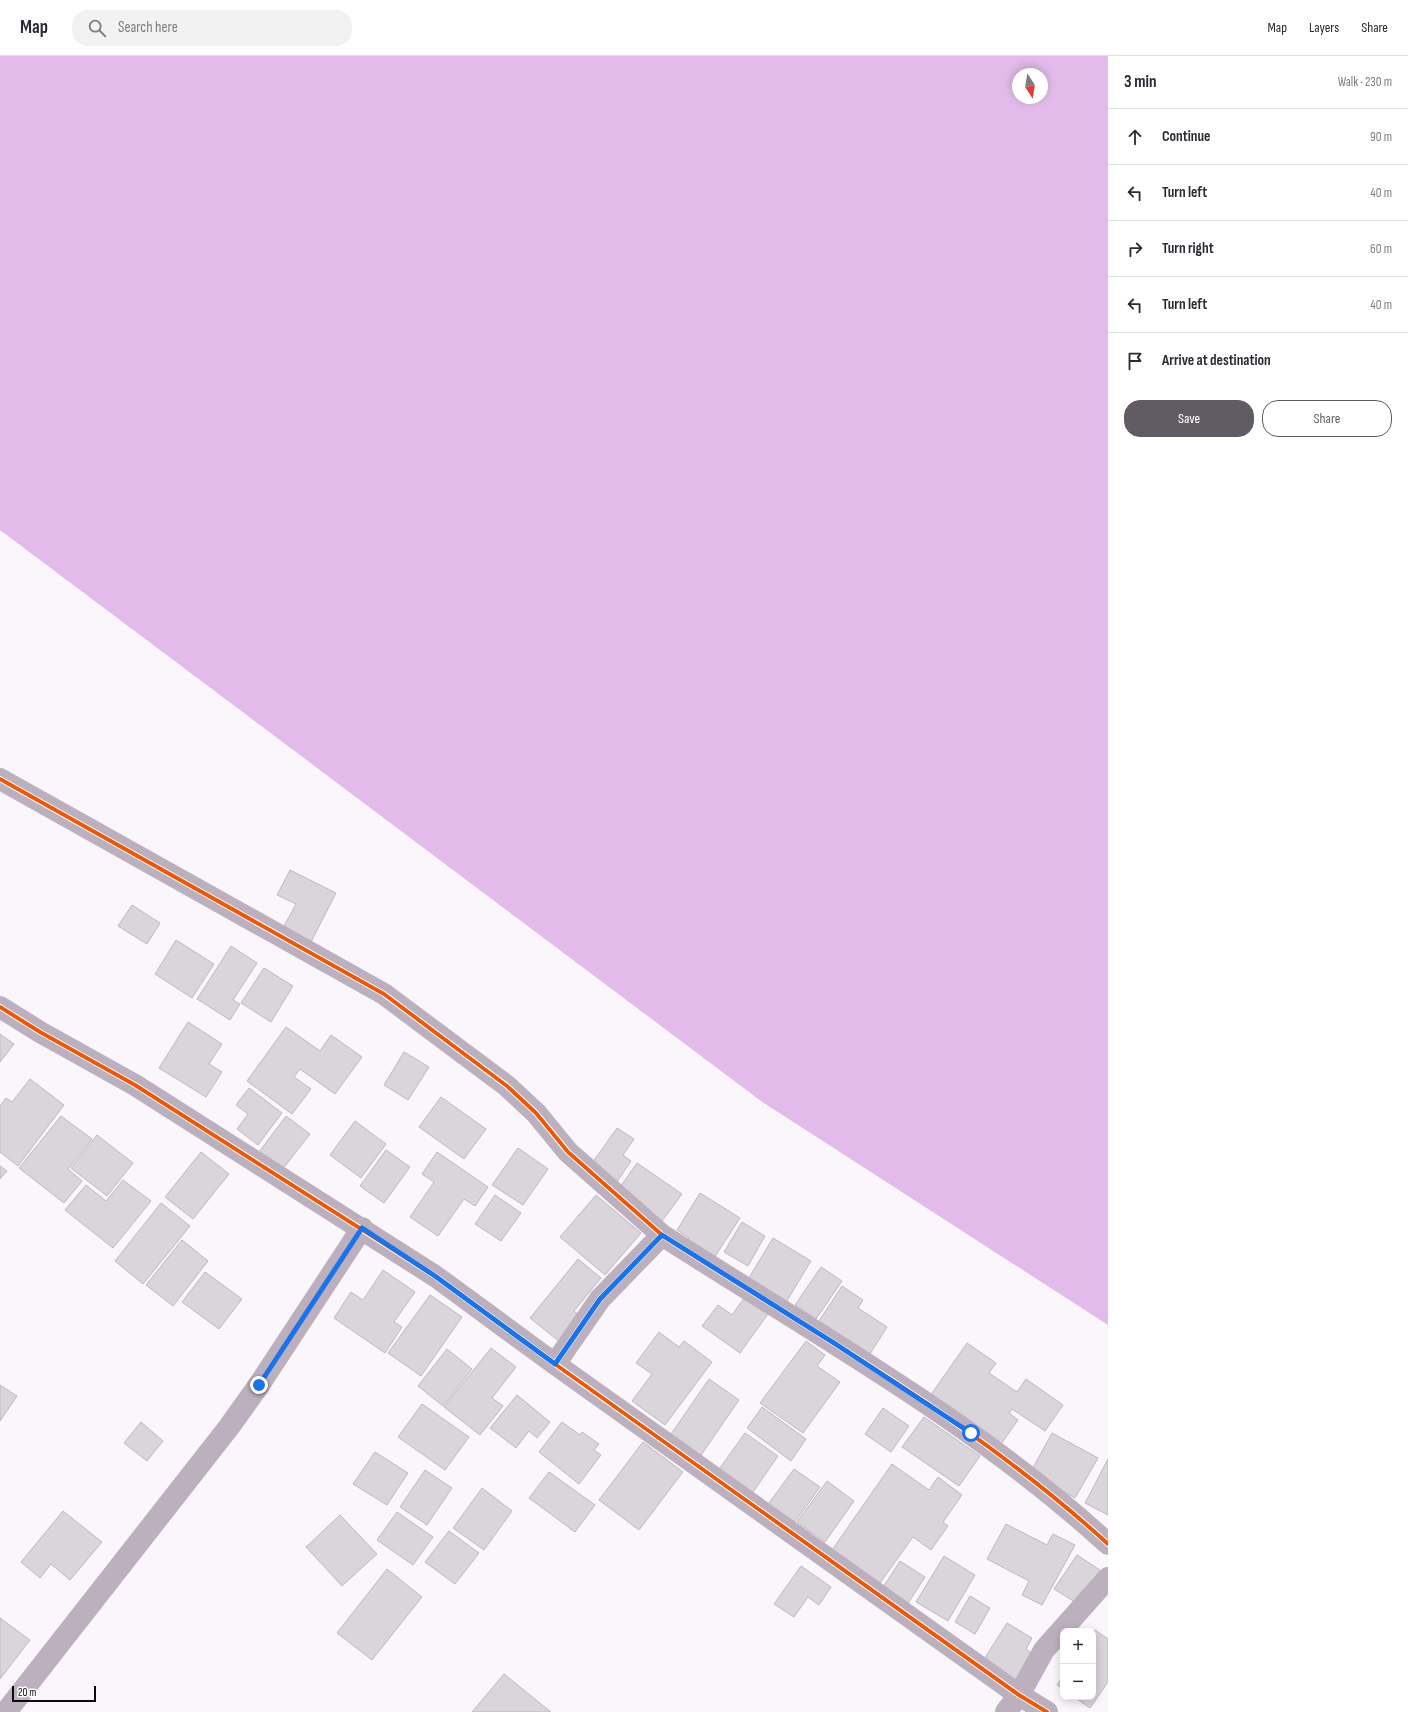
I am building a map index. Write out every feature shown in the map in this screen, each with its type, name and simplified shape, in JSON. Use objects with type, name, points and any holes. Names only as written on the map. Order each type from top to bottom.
[{"type":"street","points":[[0,779],[384,994],[507,1086],[536,1113],[568,1152],[662,1235],[834,1343],[971,1433],[1081,1519],[1108,1544]]},
{"type":"street","points":[[0,1007],[40,1032],[135,1085],[362,1228],[435,1276],[1012,1703],[1048,1712]]},
{"type":"street","points":[[6,1712],[229,1427],[259,1385],[362,1228]]},
{"type":"street","points":[[555,1364],[600,1299],[662,1235]]},
{"type":"street","points":[[1012,1703],[1044,1650],[1108,1578]]},
{"type":"shaded area","points":[[0,56],[1108,56],[1108,1325],[761,1101],[0,530]]},
{"type":"building","points":[[290,870],[336,893],[311,942],[283,928],[296,904],[277,895]]},
{"type":"building","points":[[132,905],[160,923],[147,944],[118,926]]},
{"type":"building","points":[[176,940],[214,964],[192,998],[155,974]]},
{"type":"building","points":[[231,946],[257,963],[233,1000],[240,1004],[230,1020],[197,999]]},
{"type":"building","points":[[264,968],[293,986],[271,1022],[241,1003]]},
{"type":"building","points":[[188,1022],[222,1044],[209,1064],[222,1072],[206,1097],[159,1068]]},
{"type":"building","points":[[286,1027],[320,1051],[331,1035],[362,1057],[335,1094],[300,1069],[294,1077],[311,1089],[292,1114],[247,1081]]},
{"type":"building","points":[[0,1034],[14,1044],[0,1062]]},
{"type":"building","points":[[404,1052],[429,1067],[408,1100],[384,1085]]},
{"type":"building","points":[[30,1079],[64,1105],[18,1166],[0,1152],[0,1106],[6,1098],[12,1102]]},
{"type":"building","points":[[249,1088],[282,1113],[258,1145],[237,1129],[248,1114],[236,1105]]},
{"type":"building","points":[[441,1097],[486,1129],[464,1159],[419,1127]]},
{"type":"building","points":[[61,1116],[92,1139],[68,1169],[82,1181],[64,1203],[19,1168]]},
{"type":"building","points":[[286,1116],[310,1134],[282,1170],[259,1152]]},
{"type":"building","points":[[355,1121],[386,1144],[361,1178],[330,1155]]},
{"type":"building","points":[[617,1128],[634,1139],[623,1155],[631,1161],[616,1183],[590,1166]]},
{"type":"building","points":[[97,1135],[133,1163],[107,1196],[71,1168]]},
{"type":"building","points":[[518,1148],[548,1169],[523,1205],[492,1185]]},
{"type":"building","points":[[386,1150],[410,1167],[384,1203],[360,1186]]},
{"type":"building","points":[[201,1152],[229,1174],[193,1219],[165,1197]]},
{"type":"building","points":[[437,1152],[488,1187],[475,1206],[464,1199],[438,1236],[410,1217],[434,1182],[422,1174]]},
{"type":"building","points":[[637,1163],[682,1194],[662,1221],[618,1190]]},
{"type":"building","points":[[0,1166],[7,1171],[0,1179]]},
{"type":"building","points":[[123,1180],[151,1201],[113,1248],[65,1210],[86,1185],[106,1201]]},
{"type":"building","points":[[700,1193],[740,1218],[712,1261],[685,1244],[689,1238],[677,1230]]},
{"type":"building","points":[[495,1195],[521,1213],[501,1241],[475,1224]]},
{"type":"building","points":[[596,1195],[641,1233],[605,1275],[560,1237]]},
{"type":"building","points":[[161,1203],[190,1226],[143,1284],[115,1261]]},
{"type":"building","points":[[742,1222],[765,1236],[748,1266],[724,1252]]},
{"type":"building","points":[[773,1238],[811,1261],[785,1304],[747,1281]]},
{"type":"building","points":[[182,1240],[208,1261],[173,1306],[146,1285]]},
{"type":"building","points":[[578,1259],[601,1278],[574,1311],[581,1317],[560,1342],[530,1318]]},
{"type":"building","points":[[821,1267],[842,1281],[816,1319],[795,1305]]},
{"type":"building","points":[[383,1270],[415,1292],[394,1322],[402,1327],[385,1353],[334,1318],[351,1292],[363,1300]]},
{"type":"building","points":[[205,1272],[242,1299],[219,1329],[182,1302]]},
{"type":"building","points":[[842,1286],[863,1300],[858,1308],[887,1327],[870,1354],[819,1321]]},
{"type":"building","points":[[430,1295],[462,1317],[421,1376],[388,1353]]},
{"type":"building","points":[[744,1298],[768,1314],[740,1353],[702,1326],[718,1305],[732,1315]]},
{"type":"building","points":[[659,1332],[679,1347],[684,1341],[712,1362],[665,1425],[632,1401],[652,1374],[636,1363]]},
{"type":"building","points":[[806,1341],[825,1355],[817,1366],[840,1382],[803,1433],[760,1403]]},
{"type":"building","points":[[967,1343],[996,1363],[989,1373],[1017,1392],[1026,1379],[1063,1405],[1045,1431],[1012,1409],[1009,1413],[1018,1420],[1001,1444],[930,1396]]},
{"type":"building","points":[[491,1348],[516,1367],[492,1398],[503,1406],[480,1435],[444,1407]]},
{"type":"building","points":[[447,1349],[472,1369],[443,1406],[418,1386]]},
{"type":"building","points":[[709,1379],[739,1400],[699,1458],[669,1437]]},
{"type":"building","points":[[0,1385],[17,1396],[0,1421]]},
{"type":"building","points":[[517,1395],[550,1422],[537,1438],[529,1431],[516,1448],[490,1428]]},
{"type":"building","points":[[422,1404],[469,1437],[445,1470],[398,1437]]},
{"type":"building","points":[[762,1407],[806,1439],[791,1461],[747,1428]]},
{"type":"building","points":[[883,1408],[909,1426],[891,1452],[865,1434]]},
{"type":"building","points":[[924,1417],[980,1456],[959,1486],[902,1447]]},
{"type":"building","points":[[141,1422],[163,1441],[147,1461],[124,1443]]},
{"type":"building","points":[[562,1422],[580,1435],[582,1432],[599,1444],[594,1450],[601,1455],[579,1484],[539,1452]]},
{"type":"building","points":[[745,1433],[778,1456],[751,1495],[717,1472]]},
{"type":"building","points":[[1052,1433],[1098,1458],[1075,1498],[1030,1473]]},
{"type":"building","points":[[643,1442],[683,1472],[639,1530],[599,1500]]},
{"type":"building","points":[[375,1452],[408,1473],[387,1505],[353,1484]]},
{"type":"building","points":[[1108,1459],[1108,1515],[1085,1503]]},
{"type":"building","points":[[892,1464],[929,1490],[938,1477],[962,1495],[943,1522],[948,1526],[931,1550],[913,1537],[880,1583],[832,1550]]},
{"type":"building","points":[[794,1469],[820,1487],[792,1526],[766,1507]]},
{"type":"building","points":[[425,1470],[452,1488],[427,1525],[400,1507]]},
{"type":"building","points":[[549,1472],[595,1505],[575,1532],[529,1498]]},
{"type":"building","points":[[827,1481],[854,1501],[825,1542],[797,1522]]},
{"type":"building","points":[[482,1488],[512,1511],[484,1550],[453,1528]]},
{"type":"building","points":[[63,1511],[102,1542],[70,1580],[51,1564],[40,1578],[21,1562]]},
{"type":"building","points":[[397,1512],[433,1537],[413,1565],[377,1540]]},
{"type":"building","points":[[340,1515],[377,1554],[342,1586],[306,1547]]},
{"type":"building","points":[[1006,1524],[1047,1545],[1053,1534],[1075,1545],[1042,1605],[1022,1595],[1029,1581],[987,1559]]},
{"type":"building","points":[[449,1531],[479,1553],[455,1584],[425,1562]]},
{"type":"building","points":[[1077,1555],[1100,1570],[1078,1604],[1054,1589]]},
{"type":"building","points":[[944,1556],[975,1575],[948,1621],[916,1602]]},
{"type":"building","points":[[900,1561],[925,1577],[907,1605],[882,1589]]},
{"type":"building","points":[[801,1566],[831,1587],[819,1605],[808,1597],[794,1617],[774,1604]]},
{"type":"building","points":[[387,1569],[422,1597],[372,1660],[337,1633]]},
{"type":"building","points":[[970,1596],[990,1608],[975,1634],[955,1622]]},
{"type":"building","points":[[0,1618],[30,1640],[0,1679]]},
{"type":"building","points":[[1007,1623],[1032,1638],[1026,1649],[1034,1655],[1017,1682],[983,1661]]},
{"type":"building","points":[[1096,1631],[1108,1639],[1108,1682],[1096,1699]]},
{"type":"building","points":[[504,1674],[551,1712],[472,1712]]},
{"type":"building","points":[[1078,1700],[1096,1700],[1090,1708]]},
{"type":"cycle path","points":[[0,779],[384,994],[507,1086],[536,1113],[568,1152],[662,1235]]},
{"type":"cycle path","points":[[0,1007],[40,1032],[135,1085],[435,1276],[555,1364],[1019,1695],[1047,1712]]},
{"type":"cycle path","points":[[555,1364],[600,1299],[662,1235],[835,1343],[948,1418],[1057,1499],[1108,1544]]},
{"type":"route","points":[[259,1385],[362,1228],[435,1276],[555,1364],[600,1299],[662,1235],[834,1343],[971,1433]]}]
